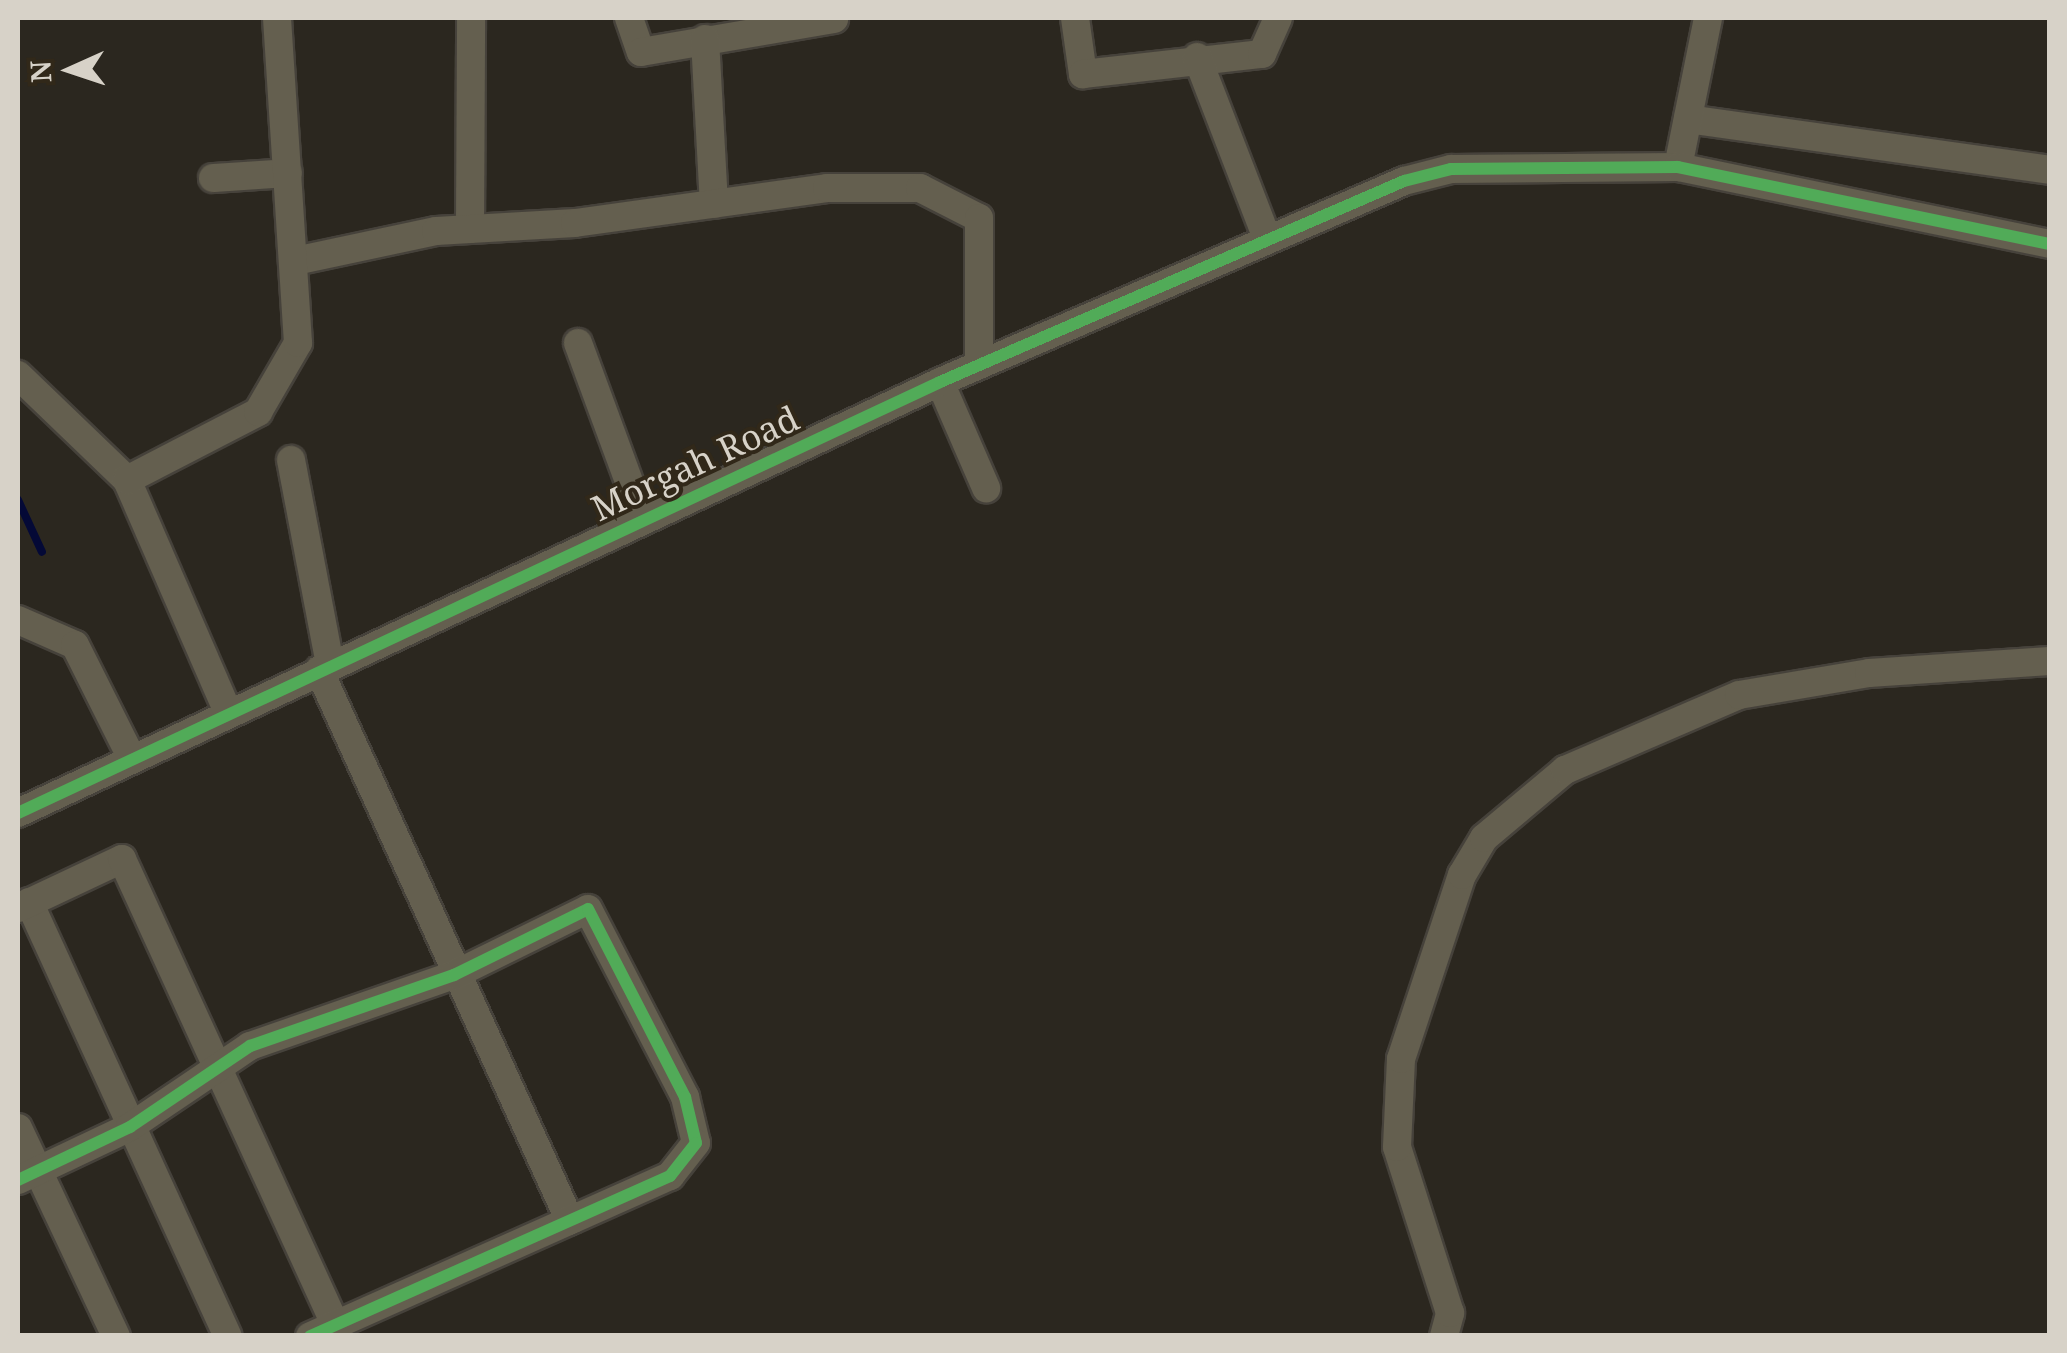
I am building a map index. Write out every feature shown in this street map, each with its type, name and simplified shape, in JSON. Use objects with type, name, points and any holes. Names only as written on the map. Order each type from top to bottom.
[{"type":"street","points":[[126,480],[258,412],[298,344],[277,18]]},
{"type":"street","points":[[470,18],[470,229]]},
{"type":"street","points":[[629,18],[641,52],[834,19]]},
{"type":"street","points":[[1075,18],[1083,74],[1197,58],[1262,54],[1278,18]]},
{"type":"street","points":[[1678,167],[1708,18]]},
{"type":"street","points":[[705,39],[714,204]]},
{"type":"street","points":[[1197,58],[1268,238]]},
{"type":"street","points":[[1688,120],[2050,170]]},
{"type":"street","name":"Morgah Road","points":[[18,813],[228,710],[940,382],[1404,181],[1451,169],[1678,167],[2050,244]]},
{"type":"street","points":[[213,178],[288,172]]},
{"type":"street","points":[[295,260],[470,229],[866,185],[947,195],[979,218],[979,365]]},
{"type":"street","points":[[578,343],[643,520]]},
{"type":"street","points":[[18,374],[126,480],[228,710]]},
{"type":"street","points":[[940,382],[986,488]]},
{"type":"street","points":[[291,460],[324,668],[454,975],[570,1221]]},
{"type":"street","points":[[18,620],[75,645],[131,757]]},
{"type":"street","points":[[1444,1336],[1450,1313],[1397,1147],[1401,1059],[1462,875],[1484,838],[1565,770],[1739,695],[1868,673],[2050,661]]},
{"type":"street","points":[[28,1176],[130,1127],[218,1063],[316,1017],[454,975],[588,909],[685,1097],[696,1143],[670,1176],[323,1330],[218,1063],[122,860],[23,905],[130,1127],[228,1336]]},
{"type":"street","points":[[18,1128],[28,1176],[116,1336]]},
{"type":"waterway","points":[[18,500],[42,552]]},
{"type":"cycle path","points":[[18,813],[940,382],[1404,181],[1451,169],[1678,167],[2050,244]]},
{"type":"cycle path","points":[[18,1180],[130,1127],[250,1046],[454,975],[588,909],[685,1097],[696,1143],[670,1176],[310,1336]]}]
